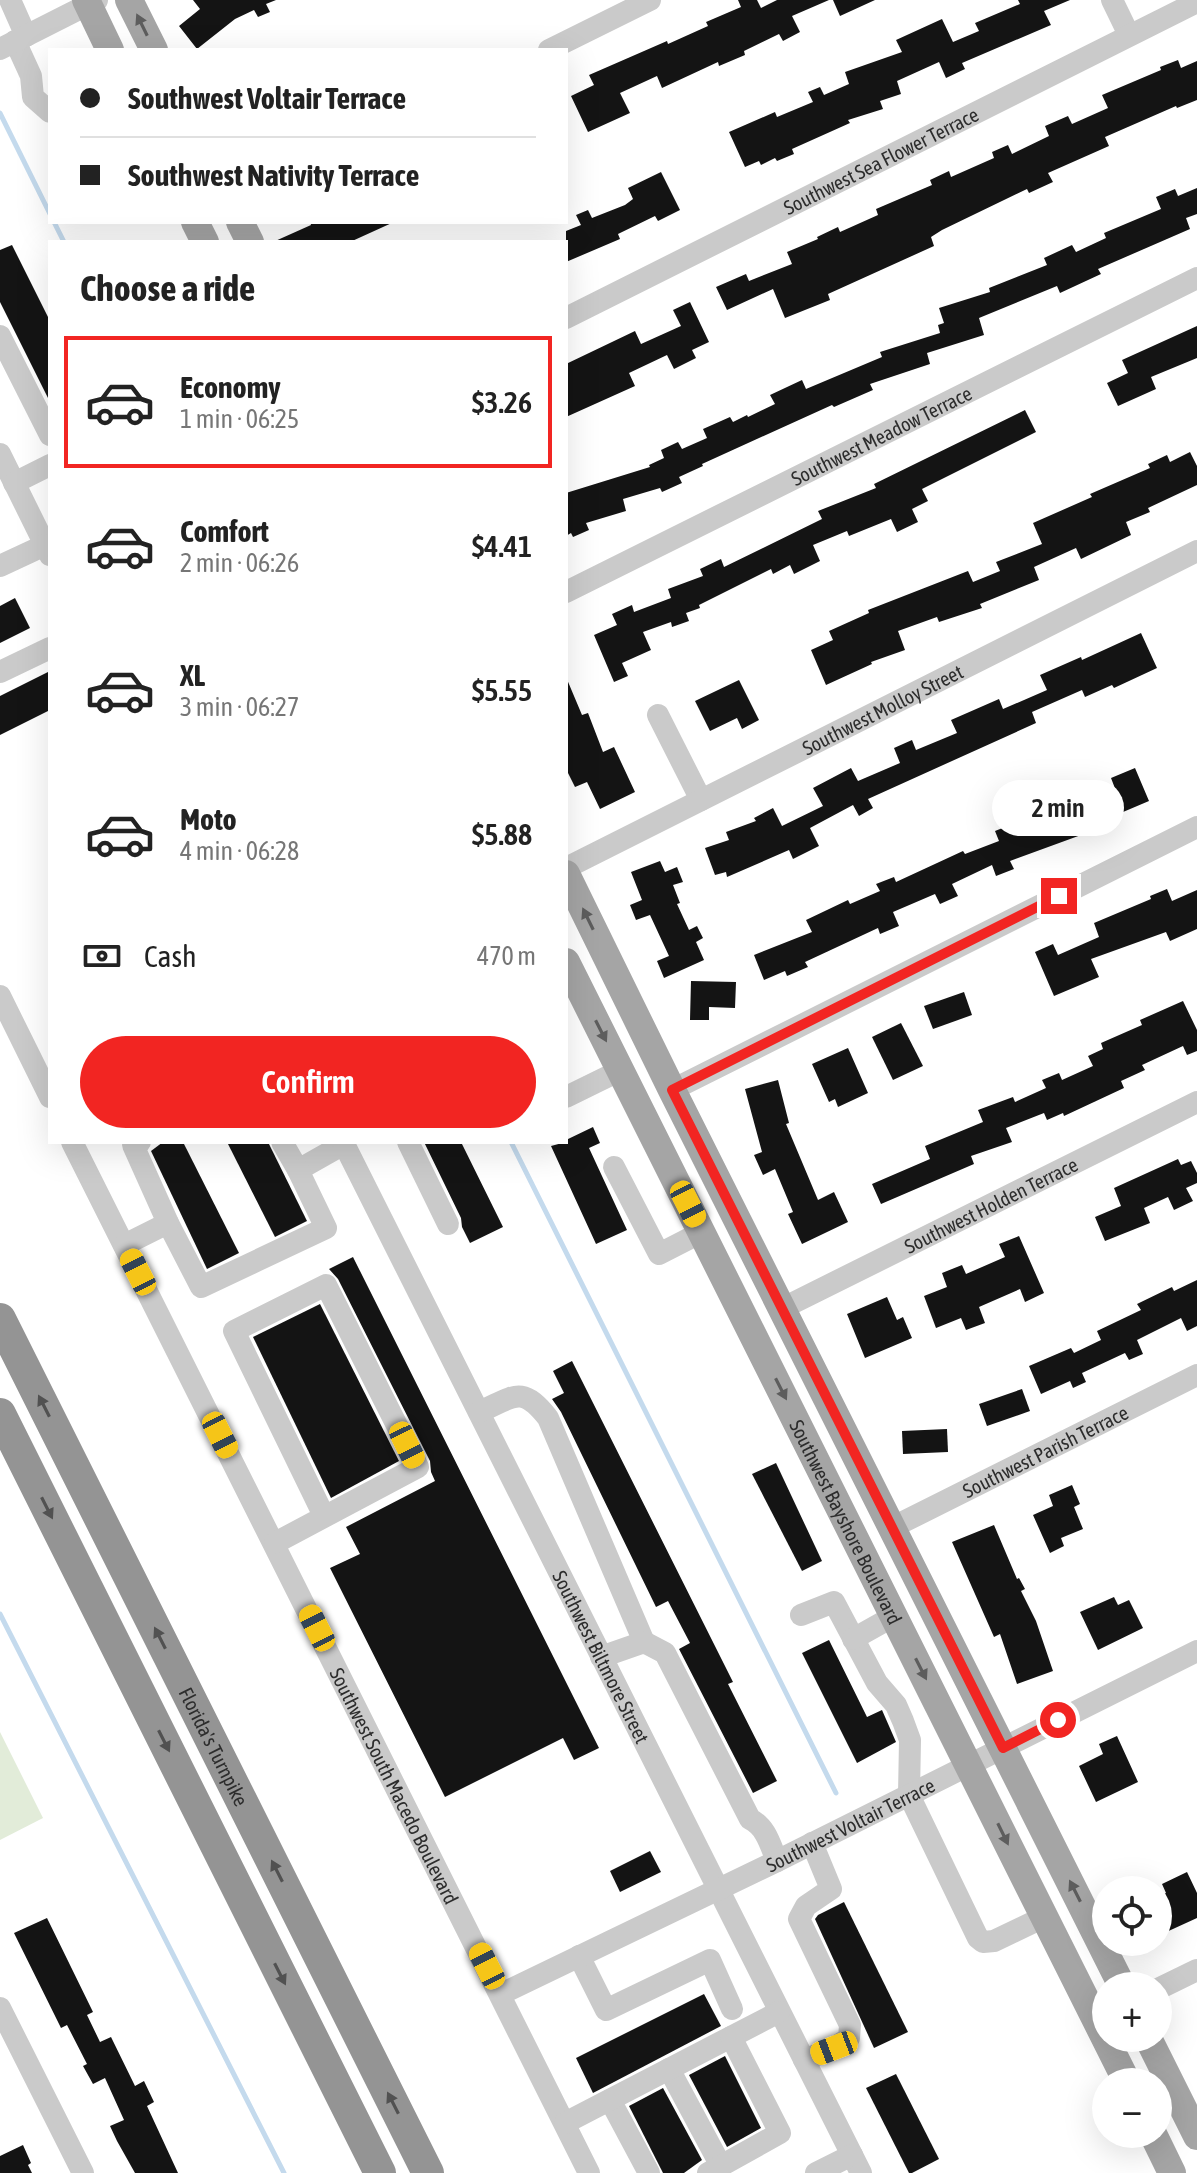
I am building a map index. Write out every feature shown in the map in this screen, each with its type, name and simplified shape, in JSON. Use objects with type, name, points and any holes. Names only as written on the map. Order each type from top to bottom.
[{"type":"highway","name":"Florida's Turnpike","points":[[0,1319],[428,2173]]},
{"type":"highway","points":[[0,1414],[380,2173]]},
{"type":"main road","points":[[129,0],[153,48]]},
{"type":"main road","points":[[90,2],[109,48]]},
{"type":"main road","name":"Southwest Bayshore Boulevard","points":[[568,875],[672,1090],[1115,1972]]},
{"type":"main road","name":"Southwest Bayshore Boulevard","points":[[568,966],[1120,2068]]},
{"type":"main road","points":[[661,1149],[680,1159],[739,1281],[771,1307],[783,1308]]},
{"type":"main road","points":[[757,1342],[772,1337],[786,1344],[854,1479],[873,1488]]},
{"type":"main road","points":[[1155,2052],[1197,2136]]},
{"type":"main road","points":[[1160,2148],[1172,2173]]},
{"type":"street","points":[[10,0],[14,42],[31,76],[33,97],[48,110]]},
{"type":"street","points":[[553,48],[650,0]]},
{"type":"street","points":[[1112,0],[1129,35]]},
{"type":"street","points":[[14,42],[90,2]]},
{"type":"street","name":"Southwest Sea Flower Terrace","points":[[568,317],[1197,2]]},
{"type":"street","name":"Southwest Meadow Terrace","points":[[568,591],[1197,278]]},
{"type":"street","points":[[0,336],[48,431]]},
{"type":"street","points":[[0,454],[47,543],[0,566]]},
{"type":"street","points":[[14,483],[48,466]]},
{"type":"street","name":"Southwest Molloy Street","points":[[568,870],[1197,551]]},
{"type":"street","points":[[0,672],[48,649]]},
{"type":"street","points":[[658,715],[701,800]]},
{"type":"street","points":[[672,1090],[1197,827]]},
{"type":"street","points":[[0,996],[48,1093]]},
{"type":"street","points":[[568,1096],[621,1070]]},
{"type":"street","name":"Southwest Holden Terrace","points":[[783,1308],[1197,1102]]},
{"type":"street","name":"Southwest South Macedo Boulevard","points":[[73,1144],[589,2173]]},
{"type":"street","points":[[135,1144],[133,1145],[168,1223],[201,1287],[326,1228],[283,1144]]},
{"type":"street","points":[[298,1170],[342,1144]]},
{"type":"street","name":"Southwest Biltmore Street","points":[[345,1144],[856,2164]]},
{"type":"street","points":[[409,1144],[448,1224]]},
{"type":"street","points":[[614,1167],[659,1254],[702,1232]]},
{"type":"street","points":[[124,1245],[168,1223]]},
{"type":"street","points":[[275,1543],[418,1467],[326,1285],[234,1331],[324,1516]]},
{"type":"street","name":"Southwest Parish Terrace","points":[[893,1527],[1197,1375]]},
{"type":"street","points":[[479,1412],[517,1395],[532,1399],[548,1418],[644,1642],[665,1653],[750,1819],[759,1823],[764,1830],[777,1861]]},
{"type":"street","points":[[801,1615],[834,1602],[877,1683],[896,1705],[910,1740],[909,1795],[978,1938],[983,1942],[994,1941],[1044,1917]]},
{"type":"street","points":[[853,1639],[894,1616]]},
{"type":"street","points":[[601,1657],[644,1642]]},
{"type":"street","name":"Southwest Voltair Terrace","points":[[501,1994],[777,1861],[1197,1651]]},
{"type":"street","points":[[804,2060],[849,2038],[850,2025],[799,1919],[806,1906],[831,1889],[812,1843]]},
{"type":"street","points":[[579,1956],[606,2010],[710,1960],[732,2009]]},
{"type":"street","points":[[1172,1982],[1197,1970]]},
{"type":"street","points":[[0,2008],[83,2173]]},
{"type":"street","points":[[565,2123],[779,2012]]},
{"type":"street","points":[[669,2069],[715,2169],[780,2133],[731,2037]]},
{"type":"street","points":[[610,2100],[649,2173]]},
{"type":"street","points":[[816,2173],[856,2164]]},
{"type":"green space","points":[[0,1732],[43,1818],[0,1840]]},
{"type":"building","points":[[193,0],[276,0],[266,4],[270,12],[258,17],[254,10],[235,19],[196,48],[179,26],[200,9]]},
{"type":"building","points":[[738,0],[757,0],[761,8],[777,0],[829,0],[792,16],[800,32],[783,41],[779,34],[744,51],[745,55],[719,66],[718,62],[662,88],[657,76],[620,93],[630,113],[588,132],[571,96],[594,85],[589,75],[708,26],[706,22],[741,7]]},
{"type":"building","points":[[833,0],[875,0],[840,16]]},
{"type":"building","points":[[1018,0],[1070,0],[1044,11],[1051,25],[962,63],[965,69],[946,78],[939,62],[897,81],[901,94],[880,101],[883,109],[848,120],[850,123],[792,149],[794,154],[777,161],[775,158],[761,165],[759,161],[745,167],[729,132],[775,112],[777,117],[813,102],[808,92],[820,87],[824,95],[849,84],[845,72],[902,52],[896,40],[942,19],[953,42],[979,31],[975,23],[1020,4]]},
{"type":"building","points":[[1178,60],[1181,68],[1197,61],[1197,100],[1105,137],[1109,146],[1048,173],[1053,182],[1029,193],[1027,189],[942,230],[931,237],[934,246],[828,294],[830,300],[785,318],[773,289],[727,310],[716,287],[746,274],[749,281],[792,264],[787,252],[838,227],[840,232],[878,215],[876,209],[932,185],[930,180],[949,171],[951,177],[994,158],[992,152],[1008,145],[1012,154],[1049,136],[1045,126],[1068,116],[1072,124],[1108,108],[1102,95]]},
{"type":"building","points":[[661,172],[680,210],[658,221],[655,216],[618,234],[620,239],[568,261],[566,231],[581,225],[576,215],[588,210],[592,218],[625,205],[633,199],[628,188]]},
{"type":"building","points":[[1197,188],[1197,214],[1186,218],[1190,229],[1098,269],[1101,274],[1060,293],[1057,286],[979,318],[984,335],[927,353],[930,364],[870,384],[873,390],[834,407],[832,405],[702,464],[679,477],[682,483],[662,492],[660,488],[623,499],[626,511],[586,523],[589,530],[573,537],[571,533],[568,535],[568,492],[650,467],[664,458],[661,450],[678,442],[682,449],[707,438],[703,429],[730,417],[733,422],[748,417],[775,404],[770,395],[802,380],[806,389],[882,357],[880,352],[940,333],[938,325],[944,323],[939,308],[990,292],[989,288],[1047,265],[1044,258],[1072,245],[1076,252],[1106,238],[1104,233],[1161,209],[1156,197],[1175,189],[1178,196]]},
{"type":"building","points":[[390,224],[354,240],[277,240],[311,225]]},
{"type":"building","points":[[12,245],[48,317],[48,398],[0,302],[0,250]]},
{"type":"building","points":[[690,302],[709,342],[692,350],[696,358],[674,369],[667,355],[629,373],[635,386],[568,416],[568,363],[635,331],[641,344],[681,326],[673,310]]},
{"type":"building","points":[[1197,326],[1197,358],[1151,377],[1156,389],[1118,406],[1107,383],[1128,373],[1122,360]]},
{"type":"building","points":[[1025,410],[1036,432],[922,489],[928,501],[912,509],[918,522],[897,532],[891,519],[849,536],[847,531],[813,545],[820,561],[794,574],[790,565],[773,574],[771,569],[686,613],[689,621],[672,627],[671,622],[643,632],[651,650],[622,663],[628,676],[614,682],[594,635],[617,625],[612,614],[632,605],[634,612],[671,598],[668,589],[703,576],[700,569],[721,559],[724,567],[822,519],[818,511],[876,488],[874,484]]},
{"type":"building","points":[[1190,452],[1197,466],[1197,485],[1126,522],[1131,535],[1081,559],[1076,548],[1034,567],[1039,580],[980,604],[982,608],[939,622],[937,617],[898,631],[905,650],[871,662],[826,685],[811,650],[833,640],[829,631],[869,613],[868,610],[968,571],[973,582],[1000,571],[996,562],[1042,544],[1033,523],[1150,468],[1148,464],[1167,455],[1170,462]]},
{"type":"building","points":[[15,598],[30,628],[0,643],[0,606]]},
{"type":"building","points":[[1141,633],[1157,668],[1114,688],[1112,685],[1085,697],[1082,690],[1032,712],[1036,723],[868,799],[873,808],[859,816],[853,805],[810,828],[819,846],[793,859],[789,850],[727,877],[726,872],[715,875],[705,848],[729,840],[726,832],[756,821],[754,818],[773,808],[782,826],[823,806],[813,788],[851,768],[858,781],[900,763],[894,748],[912,740],[916,750],[957,733],[951,720],[999,699],[1003,709],[1047,690],[1040,675]]},
{"type":"building","points":[[48,672],[48,711],[0,735],[0,696]]},
{"type":"building","points":[[739,680],[759,720],[742,729],[737,718],[710,731],[695,701]]},
{"type":"building","points":[[568,682],[582,715],[588,713],[603,752],[614,747],[635,792],[600,809],[587,782],[575,787],[568,773]]},
{"type":"building","points":[[1135,768],[1149,801],[1090,826],[1092,831],[1010,861],[1014,869],[996,876],[992,865],[952,884],[958,896],[940,904],[935,894],[893,912],[899,926],[880,934],[878,928],[805,962],[808,967],[787,976],[785,971],[764,980],[754,955],[812,932],[806,920],[848,900],[850,904],[880,891],[876,884],[894,877],[896,882],[963,851],[965,854],[999,841],[995,831],[1010,825],[1013,833],[1024,828],[1025,831],[1104,799],[1116,791],[1111,778]]},
{"type":"building","points":[[660,861],[665,872],[677,867],[683,882],[673,885],[680,903],[677,904],[689,930],[697,926],[703,938],[696,942],[704,960],[664,978],[657,961],[669,956],[650,915],[636,920],[630,905],[642,900],[631,872]]},
{"type":"building","points":[[1167,889],[1172,901],[1197,890],[1197,929],[1170,941],[1166,932],[1091,959],[1099,977],[1054,996],[1035,952],[1053,944],[1058,955],[1099,937],[1094,923]]},
{"type":"building","points":[[691,981],[736,982],[735,1008],[709,1007],[709,1020],[690,1020]]},
{"type":"building","points":[[964,992],[972,1015],[933,1029],[924,1006]]},
{"type":"building","points":[[1183,1001],[1197,1030],[1197,1051],[1187,1055],[1183,1046],[1142,1065],[1145,1070],[1121,1081],[1124,1088],[1064,1116],[1063,1113],[1047,1120],[1044,1113],[1006,1128],[1012,1142],[971,1156],[974,1164],[881,1204],[872,1184],[930,1159],[925,1146],[983,1122],[978,1110],[1013,1097],[1015,1102],[1046,1088],[1042,1080],[1059,1073],[1062,1080],[1093,1066],[1088,1056],[1103,1049],[1101,1043],[1142,1025],[1140,1020]]},
{"type":"building","points":[[901,1023],[923,1066],[893,1080],[872,1037]]},
{"type":"building","points":[[848,1048],[868,1093],[838,1107],[835,1099],[829,1102],[812,1064]]},
{"type":"building","points":[[778,1080],[789,1123],[786,1124],[818,1200],[834,1192],[848,1222],[802,1244],[788,1214],[793,1212],[775,1169],[763,1175],[754,1155],[762,1152],[745,1089]]},
{"type":"building","points":[[593,1127],[600,1143],[589,1148],[627,1230],[596,1244],[551,1146],[568,1144],[568,1139]]},
{"type":"building","points":[[160,1144],[184,1144],[239,1253],[207,1269],[151,1151]]},
{"type":"building","points":[[228,1144],[269,1144],[307,1221],[275,1237]]},
{"type":"building","points":[[425,1144],[462,1144],[503,1227],[470,1243]]},
{"type":"building","points":[[1178,1159],[1181,1165],[1191,1161],[1197,1173],[1197,1183],[1186,1188],[1193,1201],[1174,1210],[1168,1197],[1144,1208],[1150,1223],[1105,1241],[1095,1217],[1121,1206],[1114,1188]]},
{"type":"building","points":[[1019,1236],[1044,1293],[1025,1302],[1020,1289],[979,1307],[985,1323],[966,1330],[961,1318],[936,1328],[924,1296],[947,1287],[942,1273],[962,1265],[966,1274],[1005,1257],[999,1244]]},
{"type":"building","points":[[353,1257],[599,1748],[574,1760],[563,1738],[445,1797],[330,1568],[360,1554],[346,1527],[435,1481],[430,1461],[338,1279],[329,1269]]},
{"type":"building","points":[[1197,1280],[1197,1326],[1187,1331],[1181,1318],[1137,1340],[1143,1354],[1129,1360],[1125,1353],[1082,1373],[1086,1382],[1073,1388],[1070,1381],[1041,1394],[1029,1366],[1071,1348],[1074,1353],[1101,1340],[1097,1331],[1141,1310],[1137,1304],[1172,1287],[1174,1291]]},
{"type":"building","points":[[887,1297],[897,1320],[903,1317],[912,1338],[865,1358],[847,1314]]},
{"type":"building","points":[[320,1304],[399,1461],[331,1498],[253,1337]]},
{"type":"building","points":[[572,1361],[733,1682],[728,1684],[777,1781],[753,1793],[679,1649],[690,1643],[668,1601],[656,1607],[552,1399],[564,1393],[553,1371]]},
{"type":"building","points":[[1022,1389],[1030,1411],[987,1426],[979,1404]]},
{"type":"building","points":[[947,1429],[948,1452],[903,1454],[902,1431]]},
{"type":"building","points":[[776,1463],[822,1561],[802,1571],[752,1474]]},
{"type":"building","points":[[1072,1485],[1080,1504],[1074,1507],[1083,1529],[1061,1538],[1064,1546],[1050,1553],[1033,1515],[1053,1506],[1049,1495]]},
{"type":"building","points":[[994,1525],[1017,1579],[1025,1589],[1021,1591],[1036,1621],[1053,1671],[1017,1684],[1000,1634],[994,1637],[952,1542]]},
{"type":"building","points":[[1114,1597],[1118,1605],[1129,1600],[1143,1628],[1098,1650],[1080,1612]]},
{"type":"building","points":[[829,1640],[867,1717],[882,1710],[896,1742],[857,1763],[802,1653]]},
{"type":"building","points":[[1117,1736],[1138,1782],[1096,1802],[1079,1766],[1103,1754],[1099,1744]]},
{"type":"building","points":[[650,1851],[661,1872],[620,1892],[610,1871]]},
{"type":"building","points":[[1187,1872],[1197,1893],[1197,1918],[1172,1929],[1172,1879]]},
{"type":"building","points":[[844,1902],[908,2032],[874,2048],[815,1919]]},
{"type":"building","points":[[47,1918],[93,2012],[87,2015],[100,2042],[111,2037],[135,2086],[144,2081],[154,2102],[147,2106],[178,2173],[135,2173],[117,2141],[110,2126],[124,2120],[105,2078],[93,2084],[83,2066],[87,2064],[67,2025],[61,2028],[14,1933]]},
{"type":"building","points":[[704,1994],[721,2026],[593,2093],[576,2058]]},
{"type":"building","points":[[725,2056],[761,2128],[727,2147],[689,2075]]},
{"type":"building","points":[[896,2074],[939,2159],[912,2173],[909,2173],[866,2088]]},
{"type":"building","points":[[663,2088],[702,2160],[684,2173],[663,2173],[629,2106]]},
{"type":"building","points":[[23,2145],[32,2173],[0,2173],[0,2156]]},
{"type":"waterway","points":[[0,113],[48,210]]},
{"type":"waterway","points":[[55,224],[63,240]]},
{"type":"waterway","points":[[512,1144],[836,1793]]},
{"type":"waterway","points":[[0,1614],[284,2173]]},
{"type":"route","points":[[1058,1720],[1003,1748],[672,1090],[1059,896]]}]
